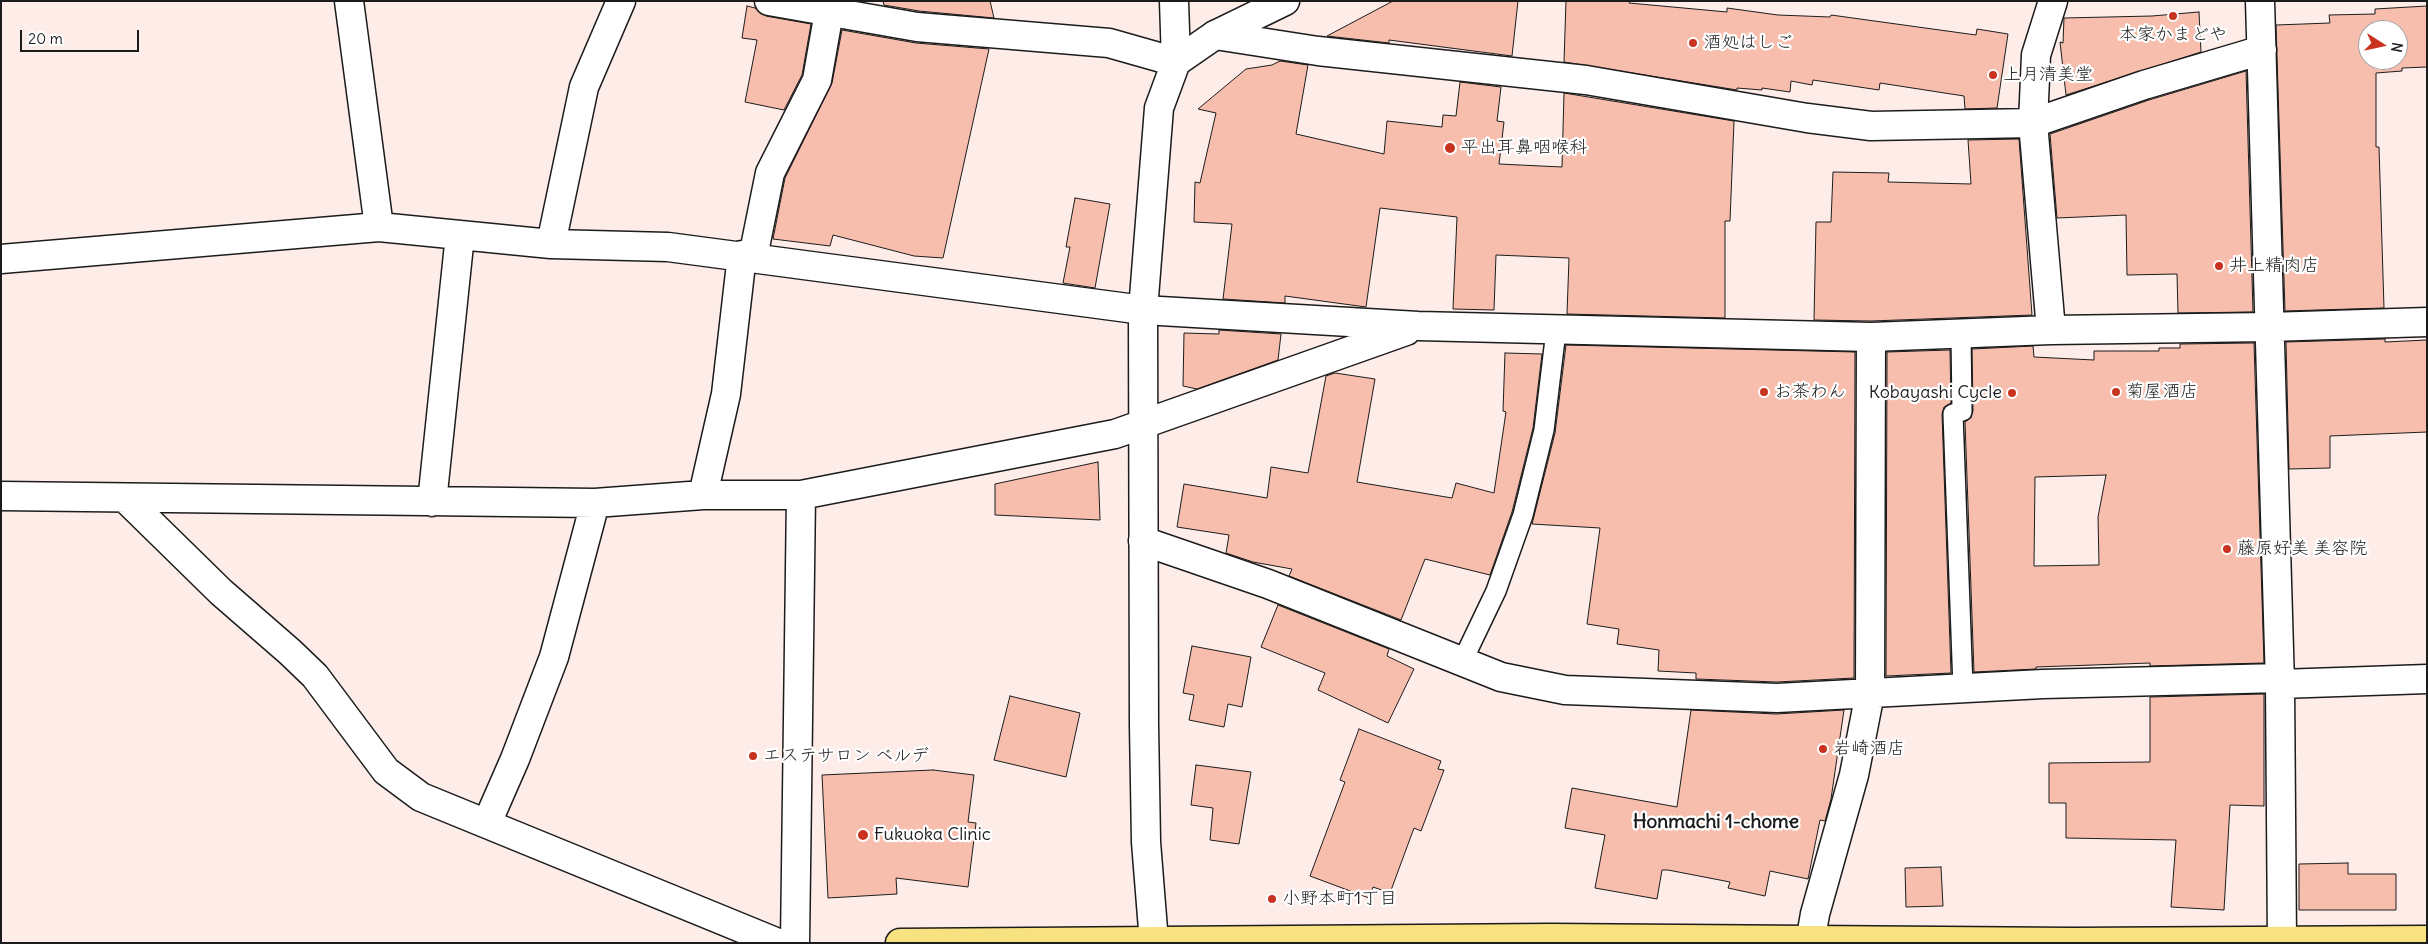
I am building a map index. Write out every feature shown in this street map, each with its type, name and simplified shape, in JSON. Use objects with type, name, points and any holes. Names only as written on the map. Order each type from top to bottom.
[{"type":"main road","points":[[900,943],[1550,938],[1810,942],[2282,942],[2427,940]]},
{"type":"street","points":[[349,1],[378,227]]},
{"type":"street","points":[[551,244],[584,87],[621,1]]},
{"type":"street","points":[[768,1],[917,27],[1109,43],[1176,62]]},
{"type":"street","points":[[1154,942],[1146,842],[1143,310],[1159,108],[1176,62],[1174,1]]},
{"type":"street","points":[[1176,62],[1214,35],[1285,1]]},
{"type":"street","points":[[2051,330],[2033,123],[2036,56],[2053,1]]},
{"type":"street","points":[[2260,1],[2280,681],[2282,942]]},
{"type":"street","points":[[703,496],[726,394],[748,256],[770,173],[817,80],[828,12]]},
{"type":"street","points":[[1214,35],[1318,51],[1586,80],[1807,118],[1871,126],[2033,123],[2144,85],[2262,50]]},
{"type":"street","points":[[1,259],[378,227],[551,244],[668,247],[748,256],[1143,310],[1418,326],[1556,331],[1871,337],[2051,330],[2270,327],[2427,322]]},
{"type":"street","points":[[432,502],[460,235]]},
{"type":"street","points":[[1,496],[596,503],[703,496],[801,494],[1115,434],[1418,326]]},
{"type":"street","points":[[1810,942],[1854,775],[1870,693],[1871,337]]},
{"type":"street","points":[[795,943],[801,494]]},
{"type":"street","points":[[125,498],[221,592],[315,676],[386,771],[421,797],[778,943]]},
{"type":"street","points":[[488,823],[554,657],[596,503]]},
{"type":"street","points":[[1143,541],[1268,584],[1501,677],[1565,690],[1777,698],[2043,684],[2427,678]]},
{"type":"lane","points":[[1462,662],[1496,591],[1523,515],[1544,430],[1556,331]]},
{"type":"lane","points":[[1961,334],[1962,411],[1953,414],[1963,688]]},
{"type":"building","points":[[883,1],[990,1],[994,18],[919,11],[884,5]]},
{"type":"building","points":[[1393,1],[1518,1],[1512,56],[1389,40],[1389,43],[1327,36]]},
{"type":"building","points":[[1566,1],[1630,1],[1629,3],[1727,12],[1727,8],[1778,15],[1830,17],[1831,15],[1976,35],[1977,29],[2008,34],[1997,108],[1965,109],[1964,96],[1880,83],[1879,90],[1813,80],[1812,85],[1791,81],[1790,92],[1762,88],[1762,90],[1737,88],[1737,90],[1564,62]]},
{"type":"building","points":[[747,6],[755,8],[766,16],[811,24],[802,75],[784,110],[745,102],[757,40],[742,38]]},
{"type":"building","points":[[2427,6],[2427,67],[2408,68],[2408,20],[2358,20],[2358,70],[2402,70],[2376,73],[2376,147],[2379,147],[2384,308],[2285,311],[2276,25],[2330,23],[2329,15],[2375,14],[2375,9]]},
{"type":"building","points":[[2199,12],[2201,52],[2066,95],[2060,42],[2063,43],[2064,18],[2152,16]]},
{"type":"building","points":[[842,30],[916,43],[989,49],[943,258],[914,256],[833,235],[830,246],[773,239],[785,178],[832,83]]},
{"type":"building","points":[[1280,61],[1308,65],[1296,134],[1384,154],[1387,121],[1442,127],[1443,115],[1456,116],[1460,82],[1501,87],[1497,121],[1504,122],[1499,164],[1562,167],[1564,93],[1734,121],[1730,221],[1725,221],[1725,318],[1567,314],[1569,258],[1496,255],[1494,310],[1453,309],[1457,217],[1380,208],[1366,307],[1285,296],[1285,303],[1223,299],[1232,224],[1194,222],[1195,182],[1200,183],[1216,113],[1198,109],[1246,69],[1272,65]]},
{"type":"building","points":[[2246,71],[2253,312],[2178,313],[2177,274],[2127,275],[2126,215],[2057,218],[2050,134],[2149,100]]},
{"type":"building","points":[[2019,139],[2032,315],[1871,321],[1814,320],[1816,222],[1831,222],[1833,172],[1889,173],[1888,182],[1971,184],[1968,140]]},
{"type":"building","points":[[1075,198],[1110,204],[1095,288],[1063,283],[1070,247],[1066,247]]},
{"type":"building","points":[[1219,330],[1281,334],[1278,360],[1197,389],[1183,386],[1184,333],[1219,334]]},
{"type":"building","points":[[2385,339],[2385,342],[2427,340],[2427,432],[2330,436],[2330,468],[2289,469],[2286,342]]},
{"type":"building","points":[[2254,343],[2264,663],[2150,666],[2150,663],[2036,667],[2036,669],[1974,672],[1965,422],[1971,418],[1973,411],[1972,349],[2033,346],[2034,357],[2094,360],[2094,351],[2159,351],[2159,348],[2180,348],[2180,344]],"holes":[[[2106,475],[2098,517],[2099,565],[2034,566],[2035,477]]]},
{"type":"building","points":[[1566,345],[1855,352],[1854,678],[1777,682],[1696,679],[1696,673],[1658,671],[1659,650],[1617,644],[1619,629],[1587,624],[1600,528],[1532,524],[1555,433]]},
{"type":"building","points":[[1950,350],[1951,403],[1944,407],[1942,414],[1951,673],[1886,676],[1887,352]]},
{"type":"building","points":[[1505,353],[1542,354],[1533,428],[1512,512],[1490,575],[1425,559],[1401,620],[1289,576],[1292,569],[1253,562],[1226,553],[1229,535],[1177,527],[1184,484],[1267,498],[1271,467],[1308,473],[1326,376],[1335,373],[1375,379],[1357,482],[1452,498],[1456,483],[1494,493],[1506,412],[1503,411]]},
{"type":"building","points":[[1098,462],[1100,520],[995,515],[995,484]]},
{"type":"building","points":[[1278,605],[1389,649],[1387,656],[1414,669],[1388,723],[1318,690],[1325,673],[1261,647]]},
{"type":"building","points":[[1192,646],[1251,657],[1242,707],[1228,704],[1224,727],[1189,720],[1194,695],[1183,693]]},
{"type":"building","points":[[2264,694],[2264,806],[2230,805],[2224,910],[2171,907],[2176,840],[2066,838],[2066,803],[2049,803],[2049,763],[2150,762],[2150,697]]},
{"type":"building","points":[[1010,696],[1080,713],[1066,777],[994,760]]},
{"type":"building","points":[[1691,710],[1776,714],[1844,710],[1831,799],[1825,821],[1820,820],[1808,879],[1770,871],[1765,896],[1728,888],[1730,882],[1668,870],[1662,870],[1657,899],[1595,888],[1605,835],[1565,828],[1572,788],[1677,807]]},
{"type":"building","points":[[1359,729],[1441,761],[1438,769],[1444,770],[1421,831],[1414,828],[1390,893],[1373,887],[1369,898],[1310,876],[1345,782],[1340,780]]},
{"type":"building","points":[[1196,765],[1251,772],[1239,844],[1210,840],[1213,808],[1191,805]]},
{"type":"building","points":[[933,770],[974,775],[968,822],[976,823],[968,887],[896,878],[897,894],[828,898],[822,775]]},
{"type":"building","points":[[2348,863],[2348,874],[2396,874],[2396,910],[2299,910],[2299,864]]},
{"type":"building","points":[[1941,867],[1943,906],[1906,907],[1905,868]]},
{"type":"place","name":"本家かまどや","points":[[2173,16]]},
{"type":"place","name":"酒処はしご","points":[[1693,43]]},
{"type":"place","name":"上月清美堂","points":[[1993,75]]},
{"type":"place","name":"平出耳鼻咽喉科","points":[[1450,148]]},
{"type":"place","name":"井上精肉店","points":[[2219,266]]},
{"type":"place","name":"お茶わん","points":[[1764,392]]},
{"type":"place","name":"菊屋酒店","points":[[2116,392]]},
{"type":"place","name":"Kobayashi Cycle","points":[[2012,393]]},
{"type":"place","name":"藤原好美 美容院","points":[[2227,549]]},
{"type":"place","name":"岩崎酒店","points":[[1823,749]]},
{"type":"place","name":"エステサロン ベルデ","points":[[753,756]]},
{"type":"place","name":"Fukuoka Clinic","points":[[863,835]]},
{"type":"place","name":"小野本町1丁目","points":[[1272,899]]},
{"type":"district","name":"Honmachi 1-chome","points":[[1716,823]]}]
